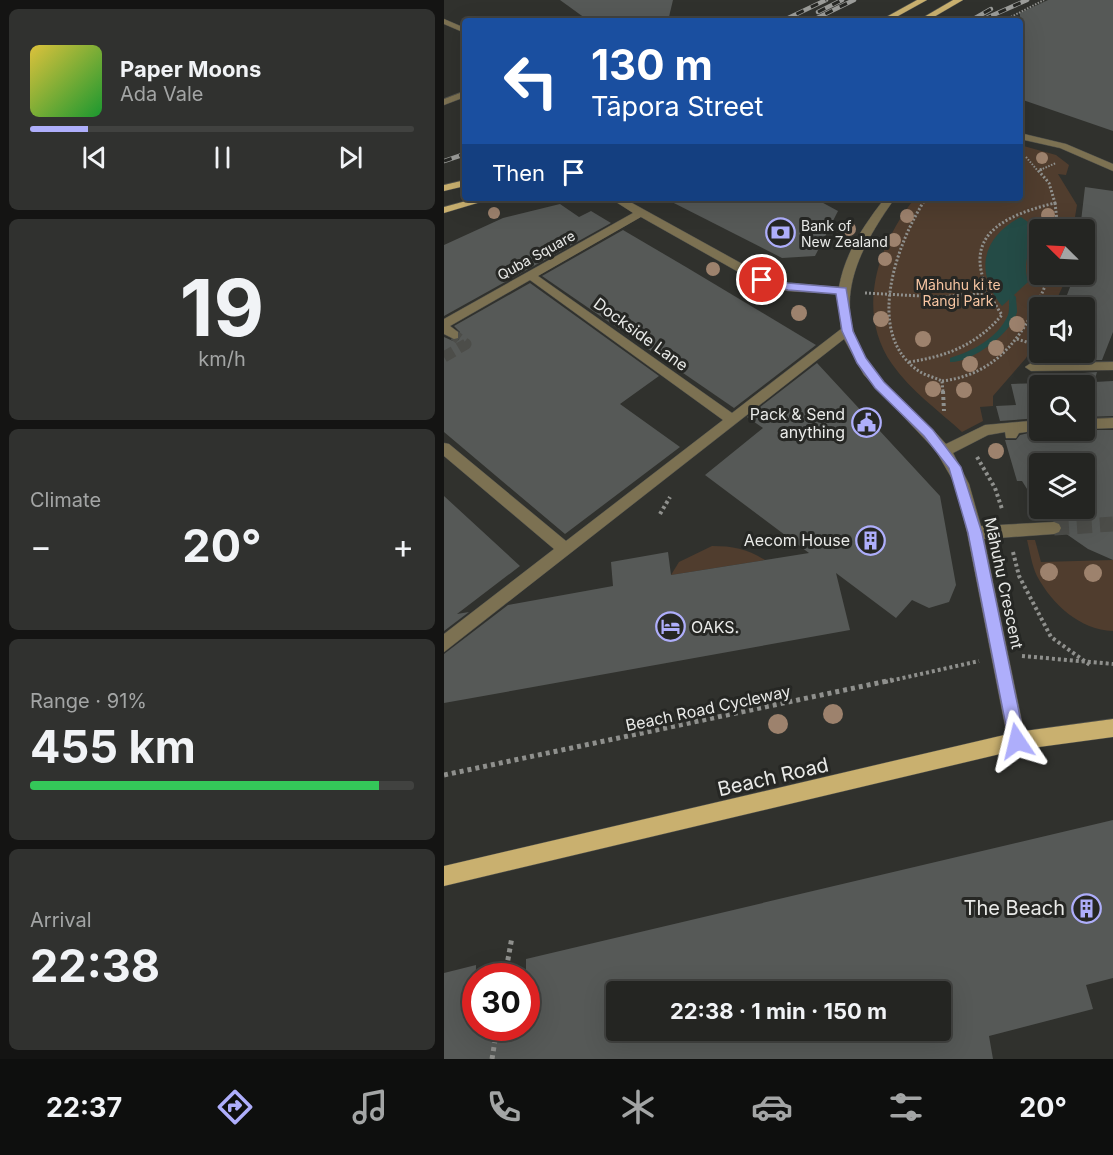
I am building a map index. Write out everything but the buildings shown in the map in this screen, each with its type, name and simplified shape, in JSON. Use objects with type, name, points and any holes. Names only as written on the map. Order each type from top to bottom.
[{"type":"main road","points":[[889,18],[923,0]]},
{"type":"main road","points":[[926,18],[959,0]]},
{"type":"main road","points":[[444,188],[462,184]]},
{"type":"main road","points":[[444,210],[478,201]]},
{"type":"main road","name":"Beach Road","points":[[444,876],[1017,741],[1113,728]]},
{"type":"street","points":[[444,21],[462,30]]},
{"type":"street","points":[[444,102],[462,95]]},
{"type":"street","points":[[1023,137],[1063,146],[1113,168]]},
{"type":"street","points":[[627,201],[642,212],[762,280],[788,287],[842,291]]},
{"type":"street","name":"Māhuhu Crescent","points":[[888,201],[859,240],[848,265],[841,301],[847,331],[861,360],[879,385],[944,452],[962,484],[975,533],[1017,741]]},
{"type":"street","name":"Quba Square","points":[[447,329],[530,275],[642,212]]},
{"type":"street","name":"Dockside Lane","points":[[530,275],[732,420]]},
{"type":"street","points":[[444,644],[847,331]]},
{"type":"street","points":[[1031,367],[1113,366]]},
{"type":"street","points":[[1095,424],[1113,423]]},
{"type":"street","points":[[944,452],[985,430],[1011,430],[1029,426]]},
{"type":"street","points":[[444,448],[566,550]]},
{"type":"street","points":[[975,533],[1054,528]]},
{"type":"path","points":[[1009,18],[1044,0]]},
{"type":"path","points":[[1023,156],[1034,164],[1045,177],[1055,203],[1057,219]]},
{"type":"path","points":[[924,201],[914,213],[901,239],[894,262],[890,294],[892,329],[909,362],[924,375],[942,381],[962,378],[977,372],[999,357],[1017,339],[1035,312],[1046,285]]},
{"type":"path","points":[[909,362],[939,358],[957,352],[987,334],[1002,315],[986,293],[978,272],[983,243],[989,234],[1016,214],[1055,203]]},
{"type":"path","points":[[861,292],[953,297],[986,293]]},
{"type":"path","points":[[1017,339],[1029,343]]},
{"type":"path","points":[[942,381],[944,411]]},
{"type":"path","points":[[660,514],[672,494]]},
{"type":"path","points":[[1037,655],[1090,665],[1113,664]]},
{"type":"path","name":"Beach Road Cycleway","points":[[444,775],[698,723],[977,661]]},
{"type":"path","points":[[507,963],[512,937]]},
{"type":"path","points":[[492,1059],[495,1041]]},
{"type":"green space","name":"Māhuhu ki te Rangi Park","points":[[1023,146],[1056,155],[1069,165],[1066,175],[1058,174],[1077,205],[1075,219],[1029,219],[1029,285],[1063,285],[1058,297],[1029,297],[1029,353],[993,396],[993,406],[980,407],[983,421],[962,432],[899,374],[881,344],[875,322],[873,300],[876,278],[891,236],[913,201],[1023,201]]},
{"type":"green space","points":[[1027,540],[1035,540],[1041,562],[1113,560],[1113,631],[1078,621],[1059,605],[1037,576]]},
{"type":"green space","points":[[712,546],[740,549],[765,560],[671,575],[679,562]]},
{"type":"water","points":[[1021,217],[1029,223],[1029,252],[1026,270],[1028,282],[1002,306],[993,293],[985,268],[990,245],[1008,225]]},
{"type":"waterway","points":[[953,360],[972,353],[995,337],[1013,312],[1012,297]]},
{"type":"tunnel","points":[[444,357],[466,344],[454,335]]},
{"type":"tunnel","points":[[1054,528],[1113,524]]},
{"type":"railway","points":[[788,18],[826,0]]},
{"type":"railway","points":[[818,12],[842,0]]},
{"type":"railway","points":[[817,18],[854,0]]},
{"type":"railway","points":[[986,18],[1027,0]]},
{"type":"railway","points":[[975,18],[991,9]]},
{"type":"railway","points":[[444,161],[462,155]]},
{"type":"place","name":"Bank of New Zealand","points":[[780,233]]},
{"type":"place","name":"Pack & Send anything","points":[[866,423]]},
{"type":"place","name":"Aecom House","points":[[871,540]]},
{"type":"place","name":"OAKS.","points":[[670,627]]},
{"type":"place","name":"The Beach","points":[[1086,908]]},
{"type":"route","points":[[762,280],[788,287],[842,291],[841,301],[847,331],[861,360],[879,385],[929,433],[954,467],[962,484],[975,533],[1017,741]]}]
